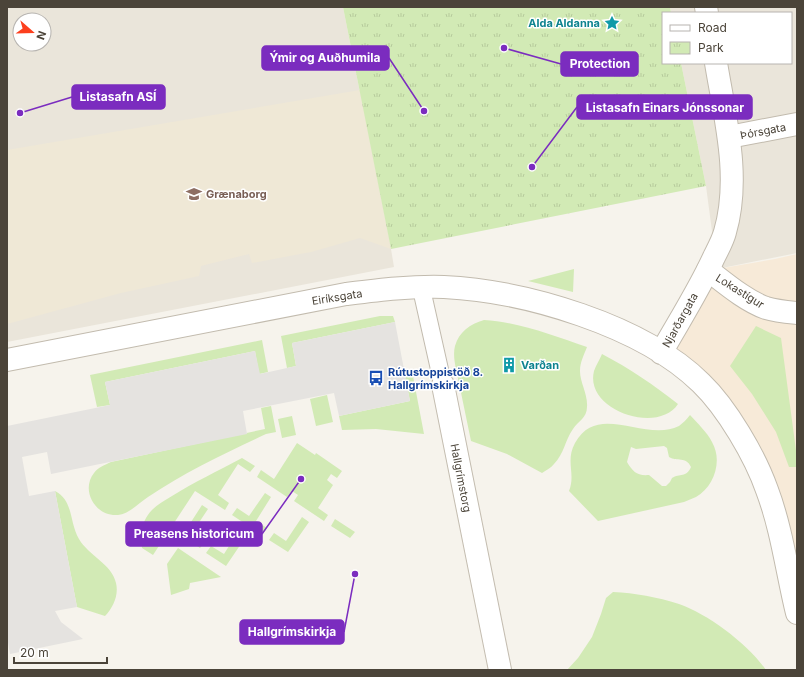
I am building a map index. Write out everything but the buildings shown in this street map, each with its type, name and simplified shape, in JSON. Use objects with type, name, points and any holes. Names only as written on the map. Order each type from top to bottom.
[{"type":"street","name":"Njarðargata","points":[[716,64],[729,137],[731,167],[732,194],[725,232],[708,270],[661,353],[682,367],[701,383],[731,420],[767,489],[788,525],[797,613]]},
{"type":"street","name":"Þórsgata","points":[[729,137],[797,124]]},
{"type":"street","name":"Lokastígur","points":[[708,270],[748,298],[766,308],[797,313]]},
{"type":"street","name":"Eiríksgata","points":[[7,360],[346,294],[393,288],[422,287],[444,287],[481,291],[513,296],[554,307],[610,326],[661,353]]},
{"type":"street","name":"Hallgrímstorg","points":[[443,384],[500,670]]},
{"type":"lane","name":"Hallgrímstorg","points":[[422,287],[443,384]]},
{"type":"shaded area","points":[[7,7],[343,7],[394,267],[7,342]]},
{"type":"shaded area","points":[[670,7],[797,7],[797,253],[717,269],[706,186],[681,64],[792,64],[792,12],[671,12]]},
{"type":"shaded area","name":"Grænaborg","points":[[360,90],[391,249],[360,238],[311,252],[252,263],[249,254],[201,266],[199,276],[121,293],[7,324],[7,150]]},
{"type":"shaded area","points":[[797,254],[797,580],[784,515],[671,351],[717,269]]},
{"type":"shaded area","points":[[395,322],[410,401],[339,416],[334,393],[243,411],[247,434],[51,474],[47,452],[22,457],[29,496],[55,491],[77,607],[55,611],[61,622],[83,639],[10,654],[7,637],[7,426],[110,405],[105,382],[255,351],[260,374],[296,366],[292,343]]},
{"type":"green space","points":[[343,7],[670,7],[671,12],[662,12],[662,64],[681,64],[706,186],[391,249]]},
{"type":"green space","points":[[574,269],[573,292],[528,281]]},
{"type":"green space","points":[[380,316],[393,316],[395,322],[292,343],[296,366],[287,368],[281,336]]},
{"type":"green space","points":[[484,320],[497,321],[523,327],[587,347],[580,368],[581,380],[587,402],[586,414],[570,433],[557,460],[551,467],[542,473],[507,454],[471,441],[455,364],[454,350],[459,337],[466,329]]},
{"type":"green space","points":[[756,326],[781,338],[797,467],[789,467],[776,432],[752,394],[730,366]]},
{"type":"green space","points":[[262,340],[268,372],[259,374],[255,351],[105,382],[110,405],[97,407],[90,375]]},
{"type":"green space","points":[[602,354],[641,377],[678,404],[668,413],[655,417],[640,417],[625,414],[611,407],[600,397],[594,385],[594,371]]},
{"type":"green space","points":[[413,376],[424,434],[376,429],[342,430],[339,416],[410,401],[405,377]]},
{"type":"green space","points":[[327,395],[333,422],[316,426],[310,399]]},
{"type":"green space","points":[[271,406],[276,432],[266,434],[191,471],[148,497],[126,513],[110,515],[103,512],[92,502],[89,487],[90,480],[94,473],[102,466],[111,462],[265,429],[261,408]]},
{"type":"green space","points":[[690,415],[708,435],[717,457],[717,465],[712,480],[708,487],[696,497],[684,502],[598,521],[569,491],[571,485],[572,450],[575,443],[585,431],[596,425],[609,424],[652,430],[666,430],[679,426]],"holes":[[[664,446],[667,448],[669,457],[684,460],[691,467],[687,473],[672,478],[666,486],[662,486],[649,475],[641,475],[636,473],[627,462],[631,447],[636,449]]]},
{"type":"green space","points":[[292,416],[296,435],[282,438],[278,419]]},
{"type":"green space","points":[[297,443],[315,455],[316,453],[342,471],[337,478],[331,474],[327,480],[333,485],[318,508],[328,515],[324,521],[294,501],[298,495],[292,491],[287,497],[257,477],[261,470],[274,479]]},
{"type":"green space","points":[[242,458],[255,466],[250,472],[238,464],[218,495],[229,503],[225,510],[195,491],[153,555],[142,548],[141,536],[143,525],[148,514],[154,508],[189,486]]},
{"type":"green space","points":[[55,491],[65,500],[76,532],[83,545],[110,570],[114,576],[117,588],[116,597],[111,609],[105,616],[77,607]]},
{"type":"green space","points":[[265,493],[271,497],[256,521],[267,528],[262,535],[232,515],[237,508],[249,516]]},
{"type":"green space","points":[[202,505],[208,509],[192,533],[205,542],[200,548],[182,536]]},
{"type":"green space","points":[[302,517],[309,522],[288,552],[269,540],[274,533],[286,541]]},
{"type":"green space","points":[[335,519],[355,532],[350,538],[331,526]]},
{"type":"green space","points":[[239,530],[247,535],[226,566],[206,553],[211,546],[224,554]]},
{"type":"green space","points":[[178,548],[221,577],[190,583],[189,589],[171,595],[167,564]]},
{"type":"green space","points":[[613,592],[654,597],[679,604],[702,615],[715,622],[738,640],[749,650],[766,670],[567,670],[578,658],[592,637],[606,598]]},
{"type":"place","name":"Alda Aldanna","points":[[612,23]]},
{"type":"place","name":"Protection","points":[[504,48]]},
{"type":"place","name":"Ýmir og Auðhumila","points":[[424,111]]},
{"type":"place","name":"Listasafn ASÍ","points":[[20,113]]},
{"type":"place","name":"Listasafn Einars Jónssonar","points":[[532,167]]},
{"type":"place","name":"Grænaborg","points":[[194,194]]},
{"type":"place","name":"Varðan","points":[[509,365]]},
{"type":"place","name":"Rútustoppistöð 8. Hallgrímskirkja","points":[[376,378]]},
{"type":"place","name":"Preasens historicum","points":[[301,479]]},
{"type":"place","name":"Hallgrímskirkja","points":[[355,574]]}]
